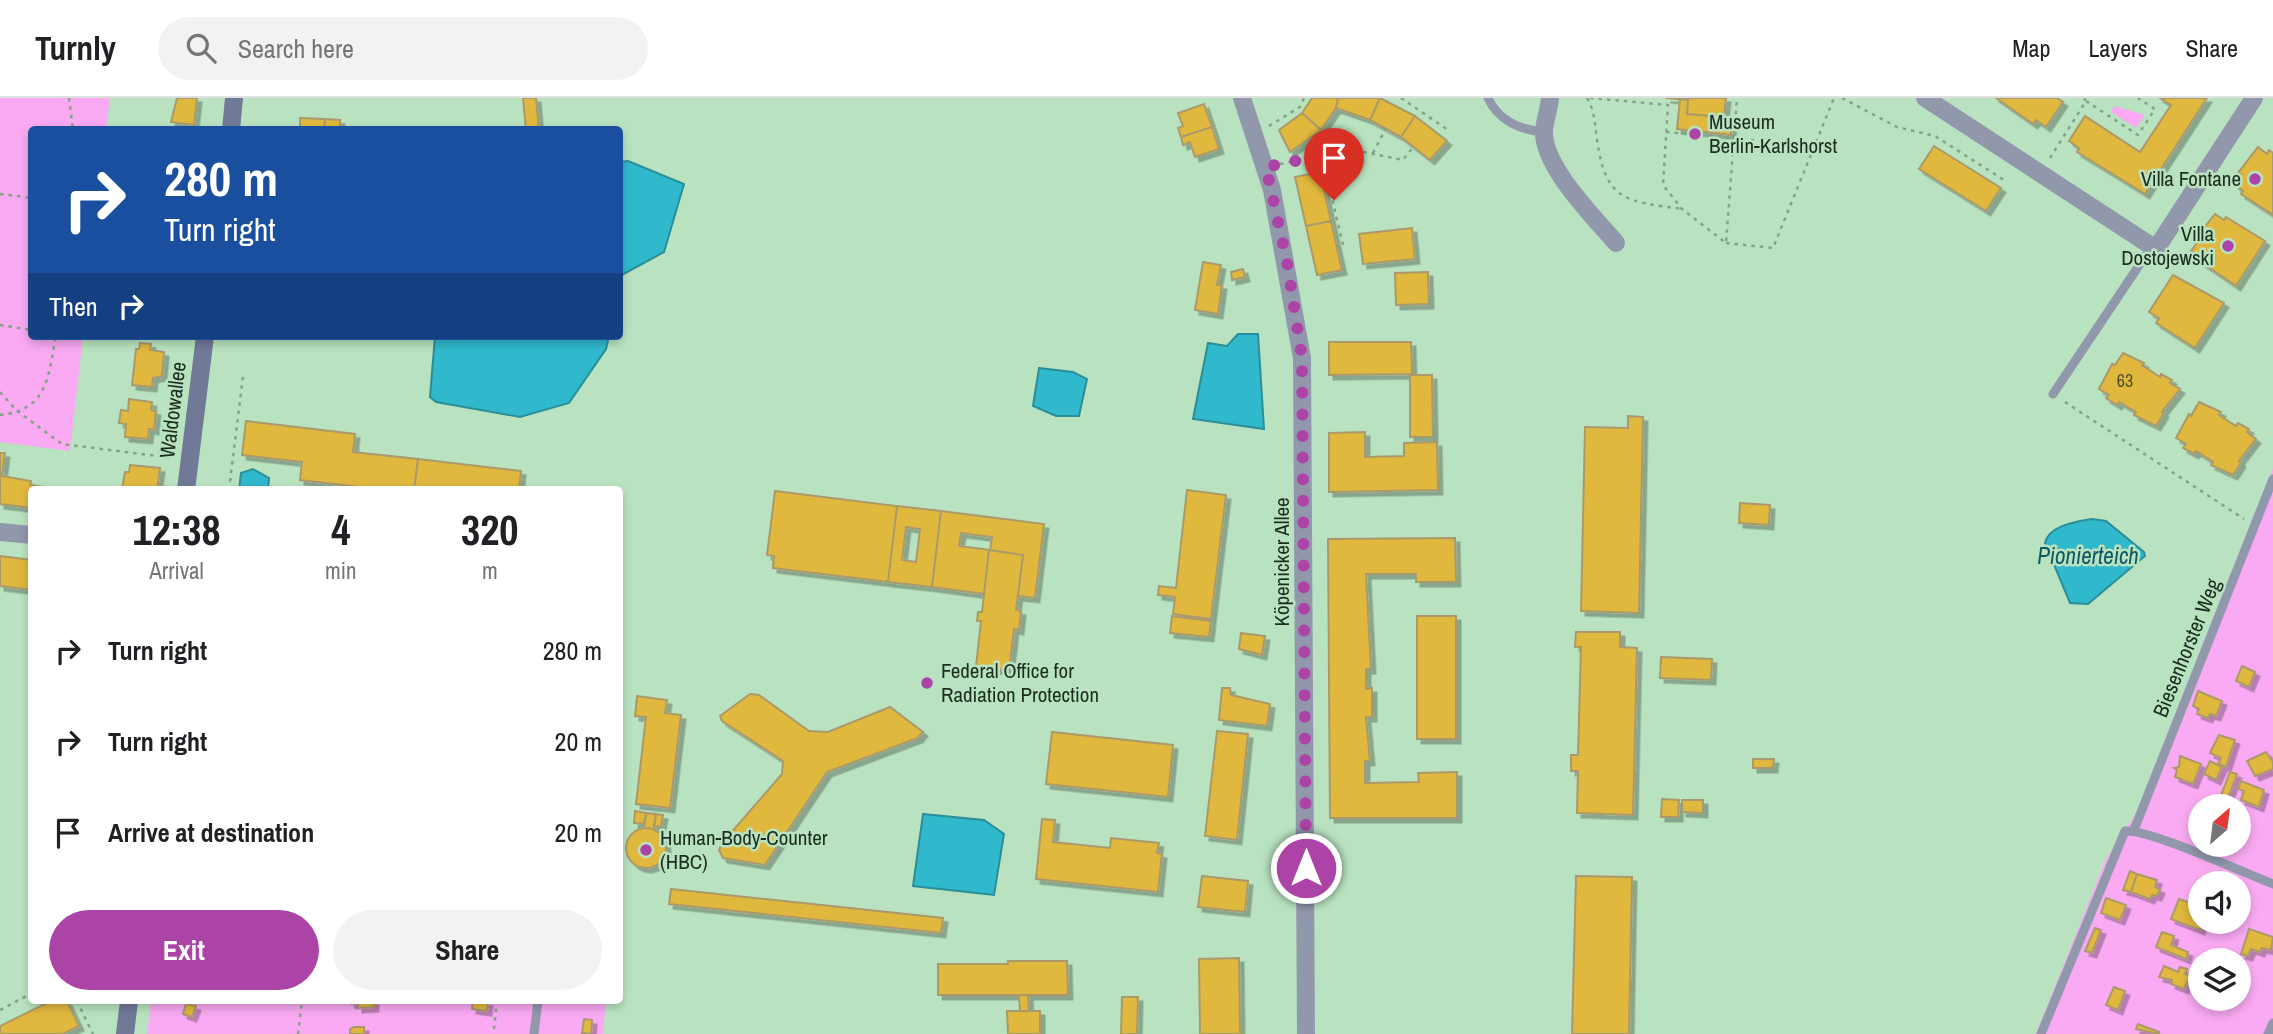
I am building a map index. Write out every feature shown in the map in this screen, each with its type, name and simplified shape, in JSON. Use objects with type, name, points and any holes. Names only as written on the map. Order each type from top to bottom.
[{"type":"street","points":[[230,126],[234,98]]},
{"type":"street","name":"Köpenicker Allee","points":[[1242,98],[1266,167],[1295,311],[1303,390],[1306,1034]]},
{"type":"street","points":[[1550,98],[1544,132],[1550,158],[1585,207],[1616,243]]},
{"type":"street","points":[[1928,99],[2154,247],[2254,98]]},
{"type":"street","name":"Waldowallee","points":[[187,486],[205,340]]},
{"type":"street","points":[[0,532],[28,535]]},
{"type":"street","points":[[125,1034],[129,1004]]},
{"type":"lane","points":[[1488,98],[1494,111],[1508,121],[1529,131],[1544,132]]},
{"type":"lane","points":[[2053,394],[2154,247]]},
{"type":"lane","name":"Biesenhorster Weg","points":[[2041,1034],[2130,830],[2273,479]]},
{"type":"lane","points":[[2130,830],[2273,884]]},
{"type":"lane","points":[[534,1034],[538,1004]]},
{"type":"lane","points":[[2269,1034],[2273,1023]]},
{"type":"path","points":[[69,98],[72,126]]},
{"type":"path","points":[[1254,132],[1300,107],[1304,98]]},
{"type":"path","points":[[1401,98],[1448,130]]},
{"type":"path","points":[[1588,98],[1668,105],[1663,185],[1682,209],[1726,243],[1773,248],[1835,98]]},
{"type":"path","points":[[1588,98],[1593,108],[1601,167],[1611,186],[1628,200],[1682,209]]},
{"type":"path","points":[[1726,243],[1737,98]]},
{"type":"path","points":[[1842,98],[1897,127],[1935,136],[2004,180]]},
{"type":"path","points":[[2049,159],[2083,99],[2138,135],[2155,109],[2138,98]]},
{"type":"path","points":[[1372,154],[1386,128]]},
{"type":"path","points":[[1666,132],[1815,146]]},
{"type":"path","points":[[1317,134],[1343,245],[1337,246]]},
{"type":"path","points":[[1266,167],[1350,149],[1403,160],[1414,146]]},
{"type":"path","points":[[0,194],[28,198]]},
{"type":"path","points":[[0,325],[28,329]]},
{"type":"path","points":[[0,415],[36,403],[45,388],[55,340]]},
{"type":"path","points":[[229,486],[243,376]]},
{"type":"path","points":[[0,392],[17,411],[62,444],[190,460]]},
{"type":"path","points":[[2053,394],[2254,526]]},
{"type":"path","points":[[0,1010],[28,995]]},
{"type":"path","points":[[78,1004],[93,1034]]},
{"type":"path","points":[[298,1034],[302,1004]]},
{"type":"path","points":[[494,1029],[497,1004]]},
{"type":"shaded area","points":[[0,98],[110,98],[106,126],[28,126],[28,340],[83,340],[70,451],[0,442]]},
{"type":"shaded area","points":[[2114,106],[2145,115],[2136,128],[2111,112]]},
{"type":"shaded area","points":[[2273,468],[2273,1034],[2036,1034],[2106,859],[2137,812]]},
{"type":"shaded area","points":[[151,1004],[606,1004],[603,1034],[147,1034]]},
{"type":"water","points":[[628,161],[684,184],[664,252],[623,274],[623,162]]},
{"type":"water","points":[[1238,334],[1258,334],[1264,429],[1193,419],[1208,343],[1227,346]]},
{"type":"water","points":[[435,340],[608,340],[606,349],[569,403],[520,417],[436,402],[430,397]]},
{"type":"water","points":[[1039,368],[1073,372],[1087,379],[1079,416],[1056,416],[1033,406]]},
{"type":"water","points":[[253,469],[269,478],[268,486],[239,486],[241,473]]},
{"type":"water","name":"Pionierteich","points":[[2092,519],[2106,521],[2144,552],[2145,556],[2088,604],[2070,603],[2045,543],[2057,528]]},
{"type":"water","points":[[923,814],[984,820],[1004,834],[994,895],[913,886]]},
{"type":"building","points":[[177,98],[197,98],[194,125],[171,122]]},
{"type":"building","points":[[523,98],[536,98],[539,126],[526,126]]},
{"type":"building","points":[[1312,98],[1338,98],[1336,108],[1321,130],[1302,113]]},
{"type":"building","points":[[1338,98],[1380,98],[1370,120],[1336,108]]},
{"type":"building","points":[[1380,98],[1415,116],[1401,137],[1370,120]]},
{"type":"building","points":[[1666,98],[1726,98],[1724,117],[1687,114],[1688,100]]},
{"type":"building","points":[[1996,98],[2057,98],[2063,102],[2046,127],[2036,120],[2033,124]]},
{"type":"building","points":[[2160,98],[2207,98],[2145,194],[2077,152],[2079,148],[2069,141],[2085,116],[2140,152],[2171,105]]},
{"type":"building","points":[[1680,99],[1688,100],[1687,114],[1732,118],[1731,135],[1677,129]]},
{"type":"building","points":[[1204,104],[1212,127],[1181,137],[1178,128],[1183,126],[1178,113]]},
{"type":"building","points":[[1302,113],[1321,130],[1290,152],[1279,130]]},
{"type":"building","points":[[1415,116],[1447,141],[1430,160],[1401,137]]},
{"type":"building","points":[[300,118],[325,119],[324,126],[300,126]]},
{"type":"building","points":[[325,119],[340,120],[340,126],[324,126]]},
{"type":"building","points":[[1212,127],[1219,149],[1195,157],[1190,142],[1183,145],[1181,137]]},
{"type":"building","points":[[1934,146],[2001,188],[1986,211],[1919,169]]},
{"type":"building","name":"Villa Fontane","points":[[2258,147],[2267,154],[2269,150],[2273,153],[2273,215],[2241,194],[2243,191],[2234,184],[2241,174],[2238,173]]},
{"type":"building","points":[[1320,172],[1331,221],[1306,226],[1295,177]]},
{"type":"building","name":"Villa Dostojewski","points":[[2215,214],[2224,220],[2226,217],[2265,241],[2236,286],[2198,260],[2200,257],[2191,251],[2198,241],[2195,239]]},
{"type":"building","points":[[1331,221],[1342,270],[1317,275],[1306,226]]},
{"type":"building","points":[[1412,228],[1415,259],[1363,264],[1359,234]]},
{"type":"building","points":[[1203,262],[1221,265],[1217,285],[1222,285],[1218,314],[1195,310]]},
{"type":"building","points":[[1243,269],[1245,277],[1232,280],[1231,272]]},
{"type":"building","points":[[1428,272],[1429,304],[1396,305],[1395,273]]},
{"type":"building","points":[[2173,275],[2224,303],[2195,348],[2156,323],[2159,318],[2149,312]]},
{"type":"building","points":[[1329,342],[1411,342],[1412,374],[1329,375]]},
{"type":"building","points":[[140,343],[151,344],[150,350],[164,352],[162,376],[153,378],[152,387],[132,385],[136,349],[139,349]]},
{"type":"building","points":[[2123,353],[2144,363],[2142,365],[2160,377],[2161,374],[2172,380],[2170,383],[2180,389],[2162,412],[2164,413],[2156,426],[2134,415],[2136,412],[2119,402],[2117,405],[2106,398],[2109,395],[2099,389],[2112,364],[2115,365]]},
{"type":"building","points":[[1410,375],[1432,375],[1433,437],[1410,437]]},
{"type":"building","points":[[129,399],[152,402],[151,410],[156,411],[154,430],[149,429],[148,439],[125,437],[126,424],[119,423],[121,410],[128,411]]},
{"type":"building","points":[[2199,402],[2221,412],[2219,415],[2236,426],[2238,423],[2249,429],[2247,432],[2256,439],[2239,461],[2241,463],[2233,475],[2211,465],[2213,462],[2196,451],[2194,454],[2183,448],[2186,444],[2176,438]]},
{"type":"building","points":[[1628,416],[1643,417],[1639,613],[1581,611],[1585,427],[1628,428]]},
{"type":"building","points":[[246,421],[355,434],[353,452],[418,459],[415,486],[350,486],[300,480],[302,462],[242,455]]},
{"type":"building","points":[[1365,432],[1365,457],[1404,456],[1404,443],[1437,442],[1438,490],[1329,492],[1329,433]]},
{"type":"building","points":[[0,453],[5,453],[2,476],[31,481],[30,485],[37,486],[28,486],[28,508],[0,504]]},
{"type":"building","points":[[418,459],[521,471],[519,486],[415,486]]},
{"type":"building","points":[[130,465],[160,468],[158,486],[123,486],[125,472],[129,472]]},
{"type":"building","points":[[1187,490],[1226,495],[1211,619],[1173,614],[1175,597],[1158,595],[1159,586],[1176,588]]},
{"type":"building","points":[[775,491],[897,506],[888,582],[773,568],[774,556],[767,555]]},
{"type":"building","points":[[1740,503],[1770,505],[1769,525],[1739,523]]},
{"type":"building","points":[[897,506],[941,511],[932,587],[888,582]],"holes":[[[906,527],[920,529],[916,562],[902,560]]]},
{"type":"building","points":[[941,511],[1044,524],[1035,598],[1018,596],[1023,555],[989,550],[984,594],[932,587]],"holes":[[[961,533],[992,537],[990,550],[959,546]]]},
{"type":"building","points":[[1455,538],[1456,582],[1416,582],[1416,574],[1366,574],[1371,669],[1366,669],[1366,689],[1372,688],[1372,717],[1366,717],[1370,761],[1365,761],[1365,783],[1419,782],[1418,773],[1457,772],[1457,818],[1330,818],[1328,539]]},
{"type":"building","points":[[989,550],[1023,555],[1016,610],[1021,611],[1019,630],[1014,629],[1009,671],[976,667],[981,621],[977,621],[978,612],[982,612]]},
{"type":"building","points":[[0,556],[28,560],[28,590],[0,586]]},
{"type":"building","points":[[1172,616],[1211,621],[1209,637],[1170,633]]},
{"type":"building","points":[[1417,616],[1456,616],[1456,739],[1417,739]]},
{"type":"building","points":[[1576,632],[1620,632],[1620,647],[1637,648],[1633,815],[1577,813],[1578,771],[1571,771],[1571,755],[1578,755],[1581,647],[1575,647]]},
{"type":"building","points":[[1241,633],[1265,636],[1262,655],[1239,649]]},
{"type":"building","points":[[1661,657],[1712,659],[1711,680],[1660,678]]},
{"type":"building","points":[[2242,666],[2255,672],[2249,687],[2236,681]]},
{"type":"building","points":[[1222,688],[1230,688],[1231,695],[1270,704],[1267,726],[1219,720]]},
{"type":"building","points":[[2198,691],[2222,701],[2216,716],[2210,714],[2208,718],[2197,714],[2199,709],[2193,706]]},
{"type":"building","points":[[750,694],[759,695],[809,731],[828,732],[890,707],[923,732],[918,738],[827,772],[765,865],[723,858],[719,850],[722,843],[782,774],[783,761],[722,721],[720,716]]},
{"type":"building","points":[[637,696],[667,700],[665,713],[681,715],[670,808],[636,804],[646,717],[635,716]]},
{"type":"building","points":[[1217,731],[1248,734],[1237,840],[1205,836]]},
{"type":"building","points":[[1052,732],[1173,745],[1168,797],[1046,784]]},
{"type":"building","points":[[2219,735],[2235,740],[2226,767],[2218,764],[2221,758],[2210,753]]},
{"type":"building","points":[[2266,752],[2273,762],[2273,769],[2255,776],[2247,761]]},
{"type":"building","points":[[2180,756],[2201,764],[2193,784],[2175,777],[2177,770],[2174,768],[2179,767]]},
{"type":"building","points":[[1753,759],[1774,759],[1773,768],[1753,768]]},
{"type":"building","points":[[2210,761],[2222,767],[2216,780],[2204,774]]},
{"type":"building","points":[[2230,772],[2237,774],[2230,794],[2221,794]]},
{"type":"building","points":[[2241,781],[2264,790],[2259,807],[2251,804],[2251,794],[2243,794],[2244,791],[2238,789]]},
{"type":"building","points":[[1662,799],[1679,800],[1678,817],[1661,817]]},
{"type":"building","points":[[1682,800],[1703,800],[1703,813],[1682,812]]},
{"type":"building","points":[[635,811],[646,813],[644,824],[634,823]]},
{"type":"building","points":[[646,813],[656,814],[654,829],[644,828]]},
{"type":"building","points":[[656,814],[663,815],[661,827],[654,826]]},
{"type":"building","points":[[1042,819],[1055,820],[1053,842],[1110,848],[1111,838],[1159,843],[1157,853],[1162,854],[1158,892],[1036,879]]},
{"type":"building","name":"Human-Body-Counter (HBC)","points":[[646,828],[654,829],[660,834],[665,840],[665,856],[660,862],[654,867],[646,868],[638,867],[632,862],[627,856],[626,848],[627,840],[632,834],[638,829]]},
{"type":"building","points":[[2130,871],[2137,874],[2131,892],[2123,890]]},
{"type":"building","points":[[2137,874],[2157,880],[2155,887],[2160,889],[2157,896],[2152,895],[2150,899],[2131,892]]},
{"type":"building","points":[[1202,876],[1248,881],[1245,912],[1198,907]]},
{"type":"building","points":[[1576,876],[1632,877],[1629,1034],[1572,1034]]},
{"type":"building","points":[[671,889],[943,918],[941,933],[669,904]]},
{"type":"building","points":[[2106,898],[2126,905],[2120,920],[2101,913]]},
{"type":"building","points":[[2179,899],[2188,902],[2188,925],[2171,919]]},
{"type":"building","points":[[2095,928],[2101,930],[2092,953],[2085,951]]},
{"type":"building","points":[[2251,930],[2273,937],[2271,950],[2262,948],[2260,952],[2243,948]]},
{"type":"building","points":[[2162,932],[2174,936],[2171,945],[2188,952],[2186,959],[2156,947]]},
{"type":"building","points":[[1239,958],[1240,1034],[1200,1034],[1199,959]]},
{"type":"building","points":[[1008,961],[1067,961],[1068,995],[938,995],[938,964],[1008,964]]},
{"type":"building","points":[[2164,966],[2178,972],[2180,967],[2187,969],[2185,974],[2188,975],[2188,980],[2184,989],[2171,984],[2172,980],[2159,977]]},
{"type":"building","points":[[2114,987],[2125,991],[2118,1010],[2106,1005]]},
{"type":"building","points":[[1019,995],[1028,995],[1029,1011],[1020,1011]]},
{"type":"building","points":[[1122,997],[1138,997],[1137,1034],[1121,1034]]},
{"type":"building","points":[[45,1004],[68,1004],[79,1026],[63,1034],[0,1034],[0,1026]]},
{"type":"building","points":[[186,1004],[196,1006],[192,1017],[183,1014]]},
{"type":"building","points":[[358,1004],[374,1004],[374,1007],[358,1008]]},
{"type":"building","points":[[473,1004],[488,1004],[487,1011],[472,1009]]},
{"type":"building","points":[[1007,1011],[1040,1011],[1040,1034],[1008,1034]]},
{"type":"building","points":[[584,1019],[592,1020],[591,1034],[582,1033]]},
{"type":"building","points":[[2138,1024],[2159,1032],[2159,1034],[2136,1029]]},
{"type":"building","points":[[364,1027],[364,1034],[350,1034],[350,1029]]},
{"type":"place","name":"Museum Berlin-Karlshorst","points":[[1695,134]]},
{"type":"place","name":"Villa Fontane","points":[[2255,179]]},
{"type":"place","name":"Villa Dostojewski","points":[[2228,246]]},
{"type":"place","name":"Federal Office for Radiation Protection","points":[[927,683]]},
{"type":"place","name":"Human-Body-Counter (HBC)","points":[[646,850]]},
{"type":"route","points":[[1306,868],[1302,358],[1287,262],[1266,167],[1324,155],[1334,200]]}]
